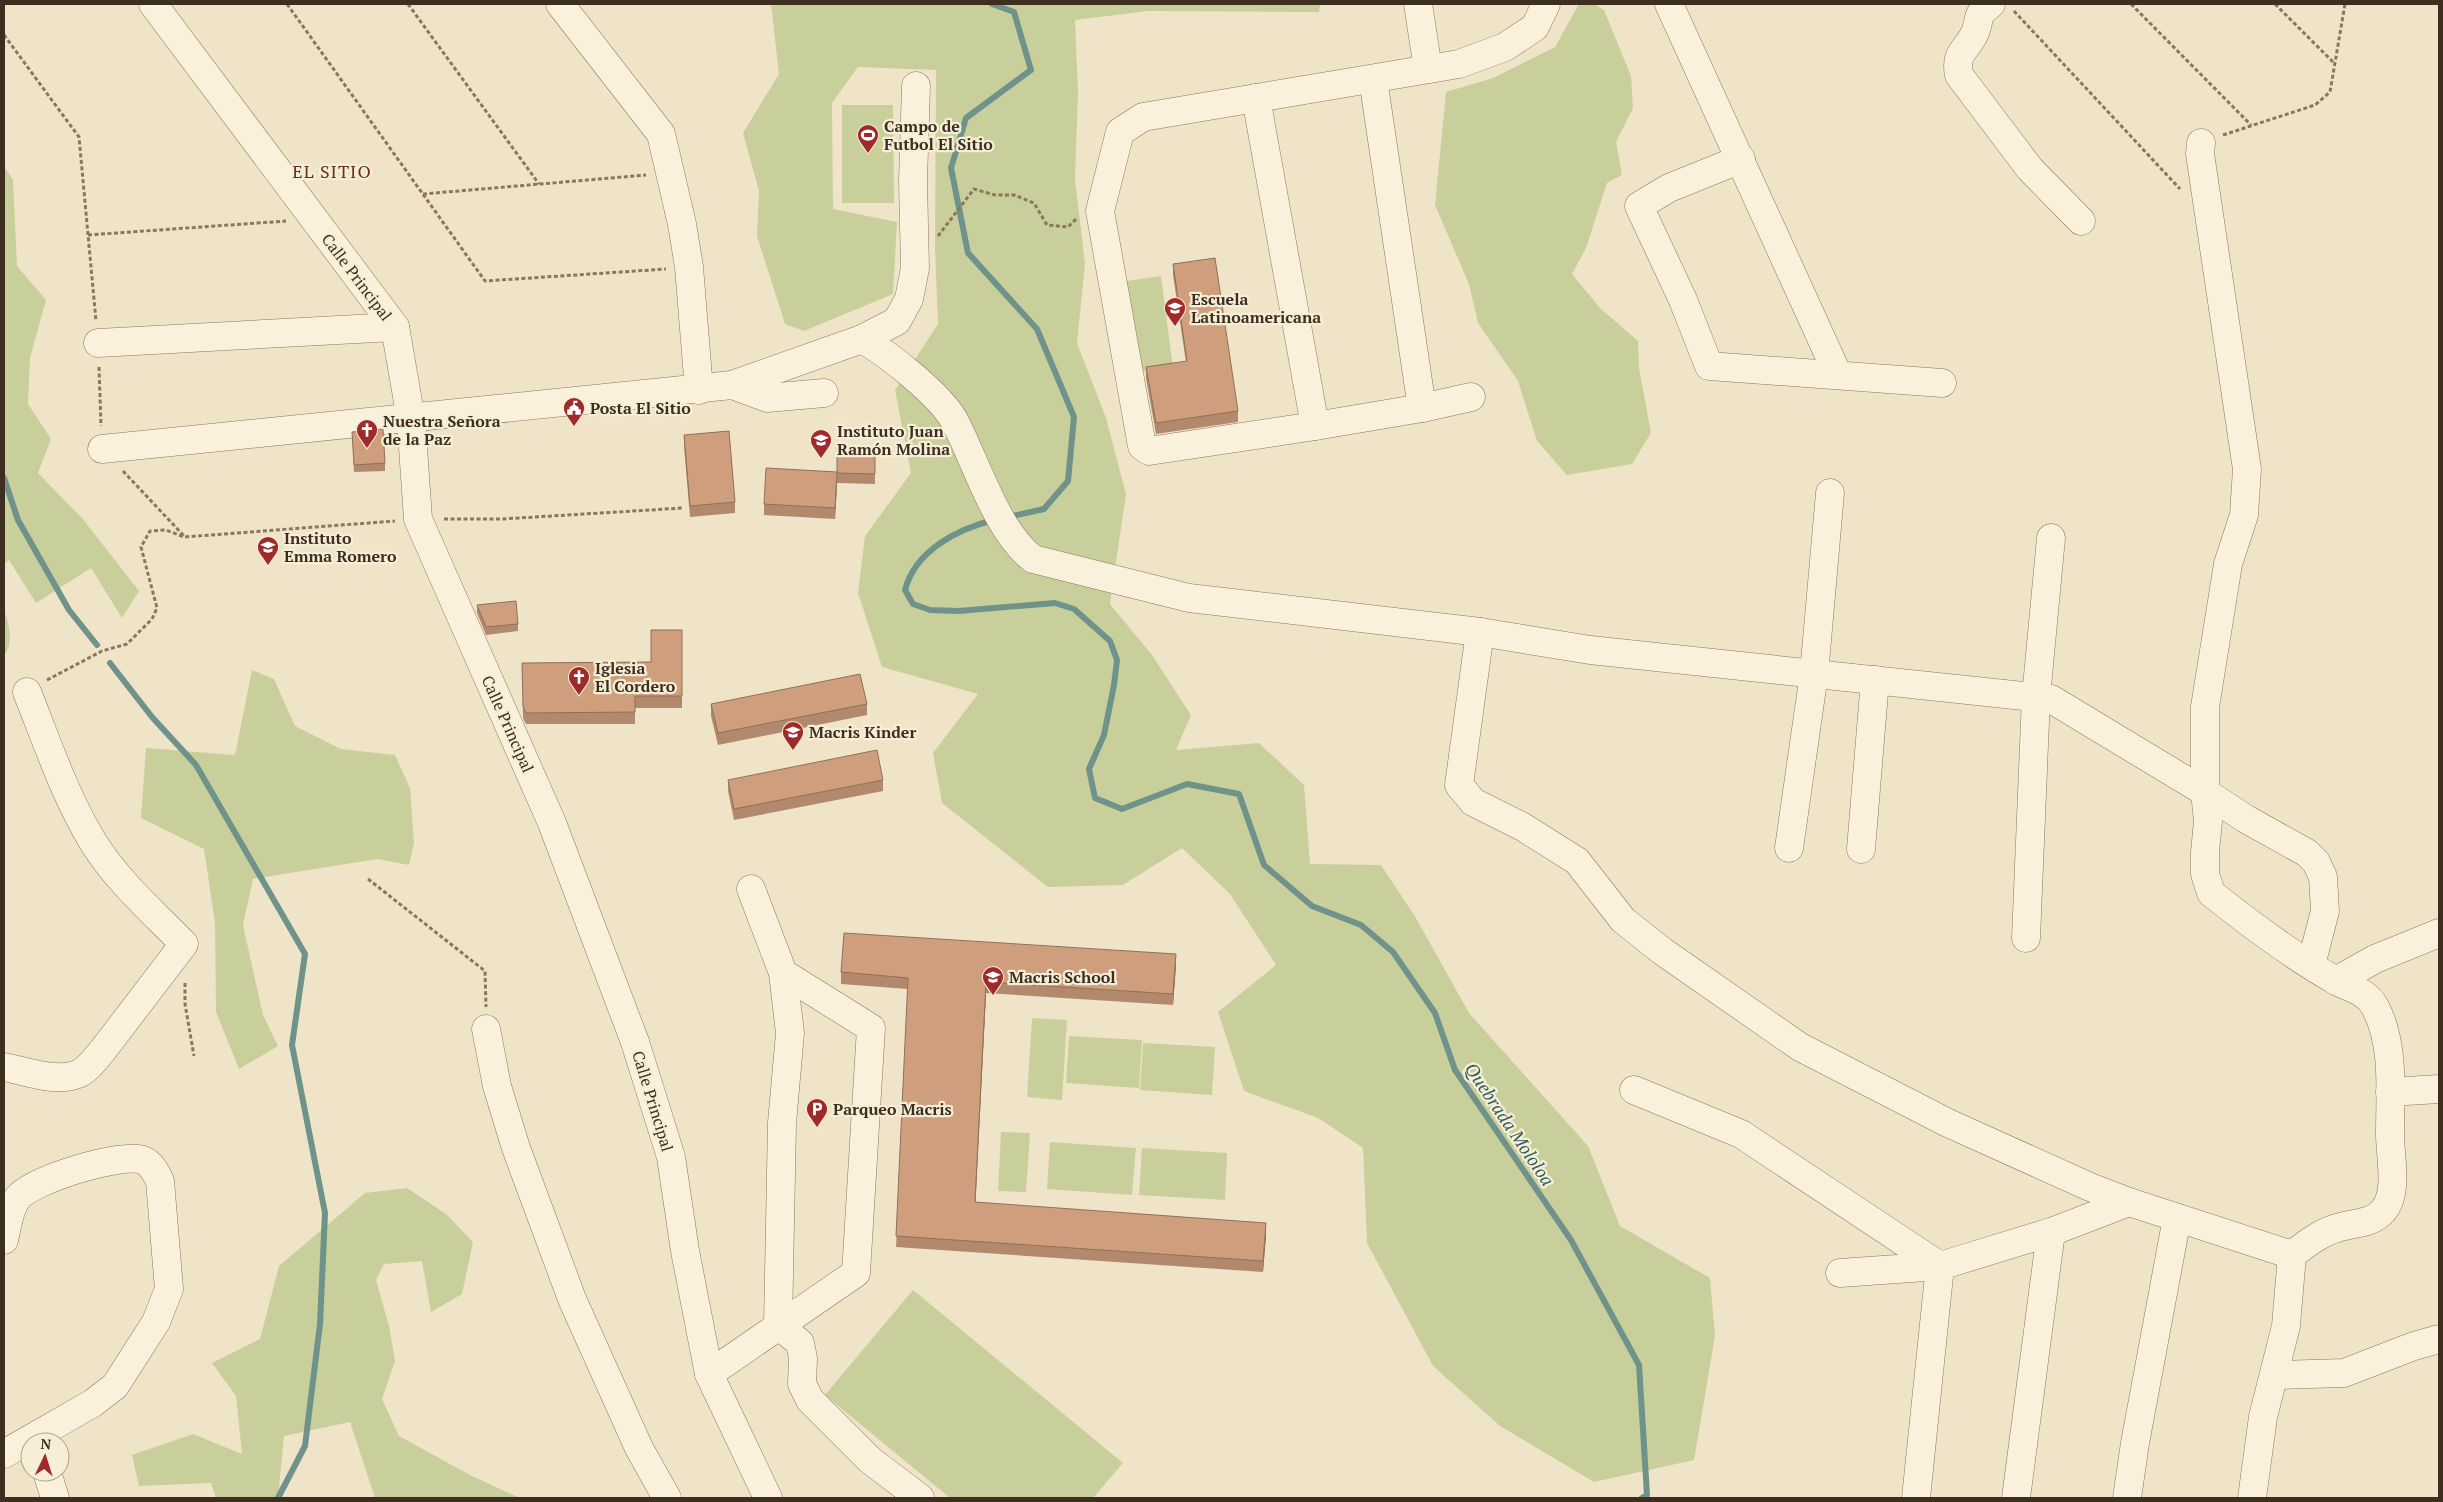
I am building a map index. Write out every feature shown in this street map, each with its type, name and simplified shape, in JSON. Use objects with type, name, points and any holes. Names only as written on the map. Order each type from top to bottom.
[{"type":"street","name":"Calle Principal","points":[[153,4],[395,327],[412,419],[418,519],[552,823],[635,1042],[670,1157],[685,1251],[709,1374],[768,1498]]},
{"type":"street","points":[[560,4],[660,134],[682,224],[689,267],[699,390]]},
{"type":"street","points":[[1418,4],[1428,69]]},
{"type":"street","points":[[1471,397],[1422,408],[1315,426],[1149,451],[1142,446],[1100,211],[1120,132],[1143,117],[1459,64],[1504,47],[1535,27],[1546,4]]},
{"type":"street","points":[[1669,4],[1838,375]]},
{"type":"street","points":[[1980,7],[1976,30],[1959,54],[1957,64],[1959,75],[2030,169],[2080,221]]},
{"type":"street","points":[[1373,78],[1422,408]]},
{"type":"street","points":[[102,449],[699,390],[732,385],[862,339],[897,322],[909,299],[915,268],[913,181],[916,86]]},
{"type":"street","points":[[1256,98],[1315,426]]},
{"type":"street","points":[[2201,143],[2200,154],[2247,469],[2244,515],[2228,564],[2205,707],[2205,792],[2208,821],[2205,852],[2206,874],[2211,893],[2311,966],[2336,981],[2361,992],[2375,1005],[2387,1043],[2390,1092],[2390,1161],[2393,1186],[2390,1201],[2382,1212],[2369,1220],[2336,1228],[2310,1241],[2292,1255],[2286,1326],[2264,1417],[2252,1498]]},
{"type":"street","points":[[1741,159],[1669,188],[1639,206],[1683,300],[1709,366],[1942,383]]},
{"type":"street","points":[[98,343],[395,327]]},
{"type":"street","points":[[862,339],[885,352],[928,391],[952,418],[1005,526],[1021,550],[1033,559],[1189,598],[1480,632],[1590,650],[2050,699],[2205,792],[2246,819],[2307,853],[2316,862],[2323,877],[2325,911],[2311,966]]},
{"type":"street","points":[[732,385],[767,398],[824,393]]},
{"type":"street","points":[[1789,848],[1814,674],[1830,493]]},
{"type":"street","points":[[2026,938],[2036,697],[2051,538]]},
{"type":"street","points":[[1480,632],[1459,786],[1473,802],[1523,827],[1578,861],[1623,920],[1662,951],[1800,1047],[1948,1123],[2129,1202],[2292,1255]]},
{"type":"street","points":[[1860,849],[1875,680]]},
{"type":"street","points":[[4,1067],[46,1076],[78,1074],[90,1066],[184,944],[136,899],[93,842],[59,772],[27,692]]},
{"type":"street","points":[[751,889],[783,973],[790,1033],[782,1123],[778,1325]]},
{"type":"street","points":[[2336,981],[2375,959],[2439,933]]},
{"type":"street","points":[[709,1374],[856,1272],[871,1028],[783,973]]},
{"type":"street","points":[[486,1029],[497,1086],[511,1131],[572,1299],[639,1448],[667,1498]]},
{"type":"street","points":[[2390,1092],[2439,1089]]},
{"type":"street","points":[[1634,1090],[1741,1134],[1940,1266]]},
{"type":"street","points":[[4,1240],[16,1200],[29,1188],[50,1178],[74,1170],[132,1158],[144,1160],[152,1166],[160,1181],[169,1289],[156,1322],[115,1386],[92,1404],[47,1432]]},
{"type":"street","points":[[1840,1273],[1940,1266],[2051,1232],[2129,1202]]},
{"type":"street","points":[[2127,1498],[2134,1443],[2177,1218]]},
{"type":"street","points":[[2016,1498],[2051,1232]]},
{"type":"street","points":[[1916,1498],[1940,1266]]},
{"type":"street","points":[[778,1325],[800,1343],[803,1358],[802,1384],[810,1400],[870,1460],[920,1498]]},
{"type":"street","points":[[2275,1375],[2344,1373],[2414,1346],[2439,1339]]},
{"type":"street","points":[[4,1454],[20,1447]]},
{"type":"street","points":[[50,1482],[55,1498]]},
{"type":"path","points":[[287,4],[485,281],[689,267]]},
{"type":"path","points":[[408,4],[540,184]]},
{"type":"path","points":[[2008,4],[2183,192]]},
{"type":"path","points":[[2131,4],[2251,126]]},
{"type":"path","points":[[2275,4],[2334,62]]},
{"type":"path","points":[[2201,143],[2315,105],[2330,92],[2345,4]]},
{"type":"path","points":[[4,35],[79,137],[98,343],[102,449],[184,537],[166,530],[150,532],[141,547],[158,608],[141,632],[127,644],[102,651],[27,692]]},
{"type":"path","points":[[422,194],[670,173]]},
{"type":"path","points":[[936,239],[974,189],[995,195],[1014,195],[1034,203],[1048,225],[1068,227],[1084,210],[1104,195]]},
{"type":"path","points":[[88,235],[314,219]]},
{"type":"path","points":[[368,879],[485,972],[486,1029]]},
{"type":"path","points":[[184,944],[184,1004],[194,1056]]},
{"type":"green space","points":[[771,4],[1320,4],[1319,12],[1148,11],[1075,20],[1078,92],[1075,180],[1085,264],[1077,343],[1106,418],[1126,494],[1110,604],[1152,655],[1191,715],[1176,750],[1259,743],[1304,785],[1310,864],[1381,865],[1416,918],[1469,1013],[1588,1146],[1620,1226],[1710,1278],[1715,1336],[1694,1460],[1594,1482],[1500,1426],[1433,1366],[1367,1243],[1363,1148],[1318,1118],[1244,1091],[1218,1012],[1276,965],[1230,894],[1182,848],[1123,885],[1048,887],[942,803],[933,753],[978,694],[882,667],[858,593],[865,536],[911,473],[895,390],[938,324],[935,249],[936,70],[858,67],[832,103],[833,209],[897,222],[893,294],[804,331],[785,324],[757,236],[759,191],[743,133],[779,74]]},
{"type":"green space","points":[[1579,4],[1594,4],[1604,10],[1631,76],[1633,108],[1616,142],[1622,175],[1607,183],[1586,248],[1572,274],[1600,308],[1638,341],[1639,368],[1651,433],[1632,464],[1567,475],[1537,441],[1518,381],[1478,323],[1469,284],[1435,205],[1446,92],[1493,78],[1555,47]]},
{"type":"green space","name":"Campo de Futbol El Sitio","points":[[842,105],[893,105],[894,203],[842,203]]},
{"type":"green space","points":[[4,166],[13,180],[17,266],[46,300],[30,358],[28,404],[51,439],[38,473],[82,518],[139,591],[122,618],[91,568],[36,603],[9,560],[4,564]]},
{"type":"green space","points":[[1161,276],[1173,368],[1133,373],[1120,282]]},
{"type":"green space","points":[[4,610],[8,621],[10,639],[4,655]]},
{"type":"green space","points":[[252,670],[274,679],[295,726],[341,749],[395,755],[410,788],[414,843],[409,865],[377,859],[253,879],[243,925],[263,1015],[278,1046],[239,1069],[216,1012],[215,923],[204,849],[141,818],[146,748],[235,755]]},
{"type":"green space","points":[[1032,1018],[1067,1020],[1062,1100],[1027,1097]]},
{"type":"green space","points":[[1069,1036],[1142,1040],[1139,1088],[1066,1083]]},
{"type":"green space","points":[[1143,1043],[1215,1047],[1212,1095],[1140,1090]]},
{"type":"green space","points":[[1001,1132],[1030,1133],[1026,1192],[998,1191]]},
{"type":"green space","points":[[1050,1142],[1136,1148],[1132,1195],[1047,1189]]},
{"type":"green space","points":[[1142,1148],[1227,1153],[1225,1200],[1139,1195]]},
{"type":"green space","points":[[407,1188],[446,1214],[473,1242],[462,1294],[431,1312],[422,1261],[384,1264],[376,1280],[389,1326],[395,1361],[382,1399],[399,1436],[470,1475],[520,1498],[375,1498],[350,1422],[284,1436],[278,1498],[216,1498],[211,1483],[139,1486],[132,1455],[193,1434],[242,1454],[236,1396],[212,1363],[260,1339],[279,1266],[365,1193]]},
{"type":"green space","points":[[913,1290],[1123,1463],[1093,1498],[950,1498],[825,1395]]},
{"type":"building","points":[[1215,258],[1238,411],[1156,423],[1146,367],[1187,361],[1173,264]]},
{"type":"building","points":[[383,429],[385,463],[354,465],[352,432]]},
{"type":"building","points":[[729,431],[735,502],[690,506],[684,435]]},
{"type":"building","points":[[837,447],[875,448],[875,474],[837,473]]},
{"type":"building","points":[[766,468],[837,472],[835,508],[764,504]]},
{"type":"building","points":[[516,601],[518,624],[486,627],[477,605]]},
{"type":"building","points":[[651,630],[682,630],[682,696],[635,696],[635,712],[526,713],[523,706],[522,663],[651,662]]},
{"type":"building","points":[[860,674],[867,704],[718,733],[711,704]]},
{"type":"building","points":[[877,750],[883,780],[734,809],[728,780]]},
{"type":"building","points":[[844,933],[1176,954],[1173,994],[986,982],[975,1202],[1266,1223],[1263,1261],[896,1236],[908,978],[841,972]]},
{"type":"waterway","name":"Quebrada Mololoa","points":[[992,4],[1014,12],[1031,70],[966,118],[951,168],[968,253],[1037,329],[1074,417],[1068,481],[1044,509],[1008,517]]},
{"type":"waterway","points":[[4,478],[18,520],[69,610],[97,645]]},
{"type":"waterway","name":"Quebrada Mololoa","points":[[994,520],[966,529],[939,544],[928,553],[910,576],[905,590],[913,604],[930,610],[959,611],[1055,603],[1074,609],[1110,641],[1117,660],[1104,735],[1089,769],[1095,798],[1122,809],[1187,784],[1239,794],[1264,865],[1312,906],[1361,925],[1393,952],[1435,1013],[1455,1070],[1571,1240],[1639,1365],[1647,1495],[1642,1498]]},
{"type":"waterway","points":[[110,663],[152,717],[196,765],[305,954],[292,1045],[325,1213],[320,1324],[305,1446],[278,1498]]},
{"type":"place","name":"Campo de Futbol El Sitio","points":[[868,154]]},
{"type":"place","name":"Escuela Latinoamericana","points":[[1175,327]]},
{"type":"place","name":"Posta El Sitio","points":[[574,427]]},
{"type":"place","name":"Nuestra Señora de la Paz","points":[[367,449]]},
{"type":"place","name":"Instituto Juan Ramón Molina","points":[[821,459]]},
{"type":"place","name":"Instituto Emma Romero","points":[[268,566]]},
{"type":"place","name":"Iglesia El Cordero","points":[[579,696]]},
{"type":"place","name":"Macris Kinder","points":[[793,751]]},
{"type":"place","name":"Macris School","points":[[993,996]]},
{"type":"place","name":"Parqueo Macris","points":[[817,1128]]},
{"type":"district","name":"EL SITIO","points":[[332,171]]}]
